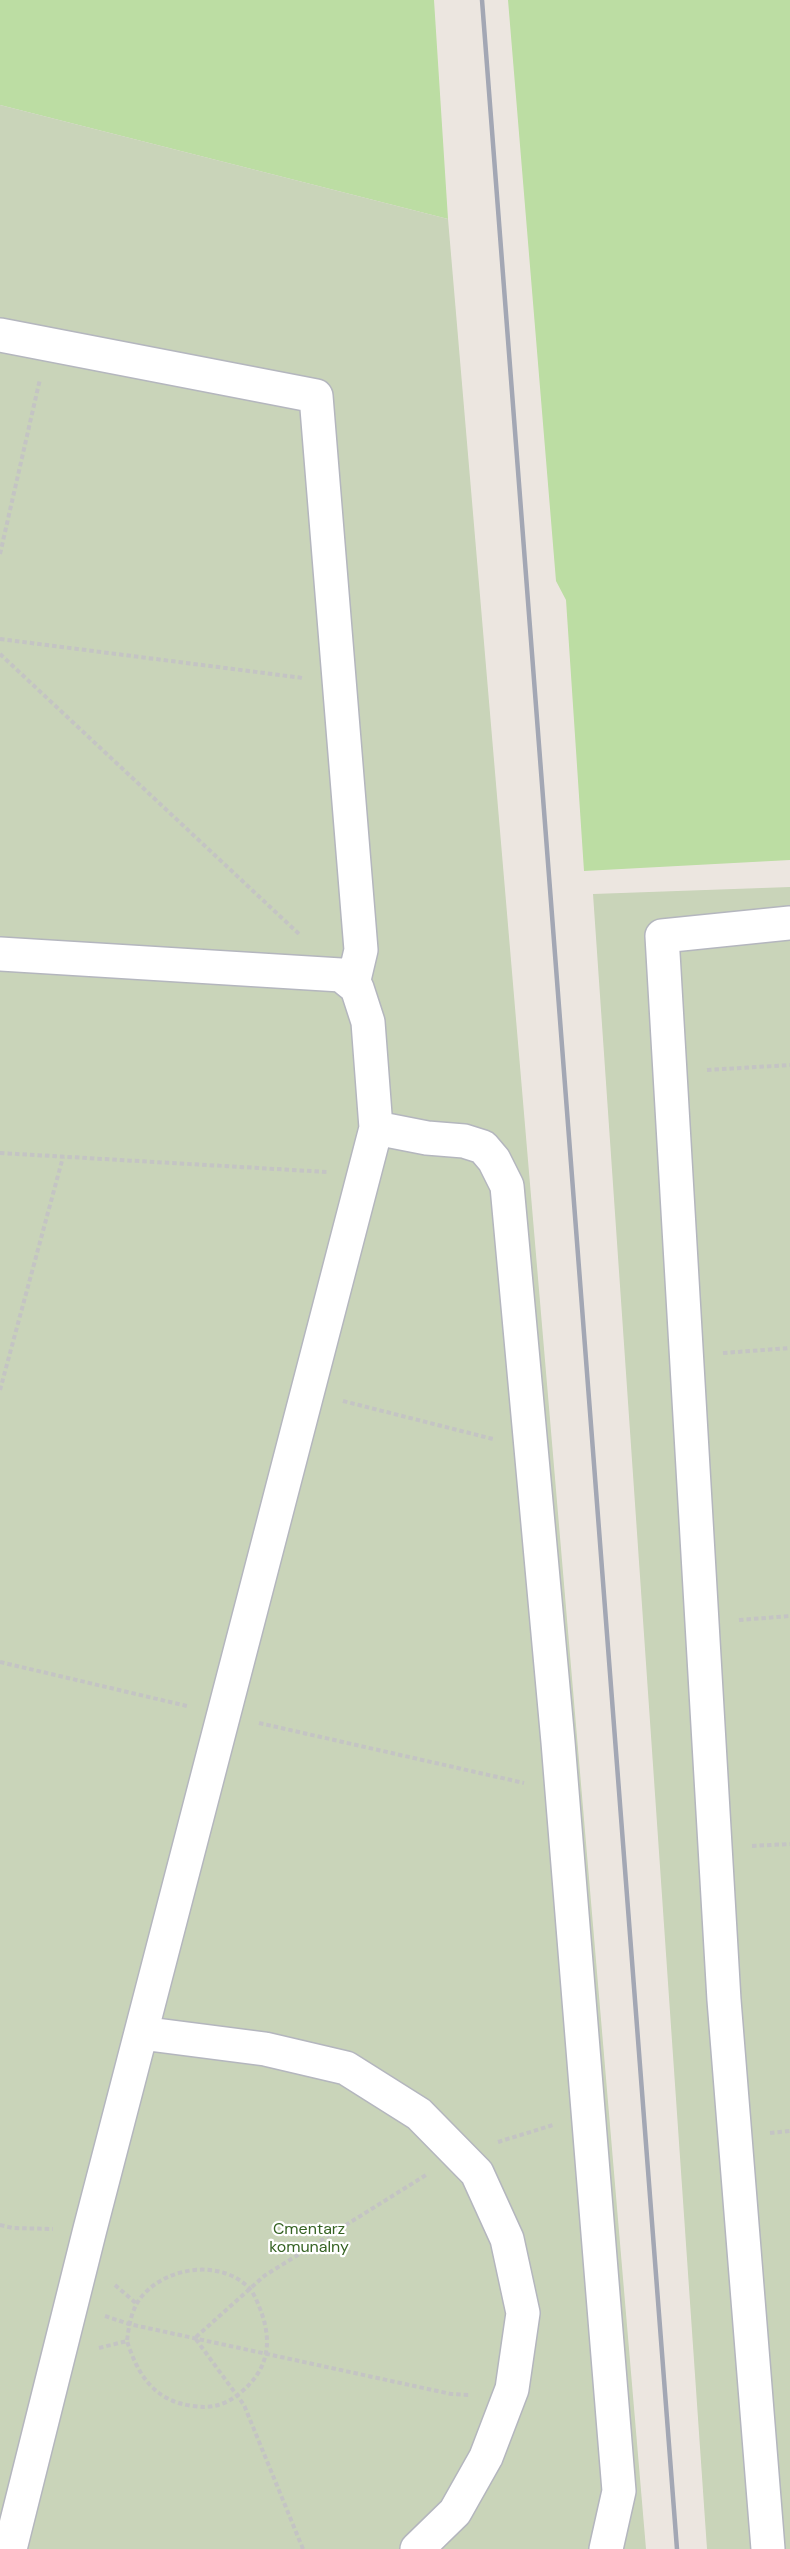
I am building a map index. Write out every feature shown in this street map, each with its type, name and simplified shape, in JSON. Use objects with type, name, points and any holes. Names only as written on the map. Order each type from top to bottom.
[{"type":"lane","points":[[0,335],[316,396],[361,950],[353,984]]},
{"type":"lane","points":[[768,2549],[724,2000],[662,936],[790,923]]},
{"type":"lane","points":[[0,954],[341,975],[357,988],[368,1022],[376,1128],[90,2229],[10,2549]]},
{"type":"lane","points":[[376,1128],[426,1138],[464,1141],[483,1147],[494,1160],[507,1186],[562,1792],[619,2491],[606,2549]]},
{"type":"lane","points":[[141,2033],[264,2049],[346,2068],[419,2114],[477,2173],[507,2239],[523,2313],[509,2396],[486,2457],[455,2512],[417,2549]]},
{"type":"path","points":[[0,554],[47,344]]},
{"type":"path","points":[[0,639],[339,682]]},
{"type":"path","points":[[0,654],[301,936]]},
{"type":"path","points":[[670,1073],[790,1065]]},
{"type":"path","points":[[0,1153],[364,1174]]},
{"type":"path","points":[[0,1390],[63,1156]]},
{"type":"path","points":[[687,1357],[790,1348]]},
{"type":"path","points":[[308,1392],[531,1449]]},
{"type":"path","points":[[702,1623],[790,1616]]},
{"type":"path","points":[[0,1662],[562,1792]]},
{"type":"path","points":[[195,2338],[264,2276],[459,2155],[589,2114]]},
{"type":"path","points":[[0,2225],[13,2228],[90,2229]]},
{"type":"path","points":[[202,2269],[234,2278],[250,2289],[265,2325],[267,2353],[257,2376],[237,2396],[217,2406],[179,2405],[162,2397],[137,2369],[127,2341],[129,2324],[142,2295],[168,2277],[202,2269]]},
{"type":"path","points":[[119,2321],[451,2394],[509,2396]]},
{"type":"path","points":[[195,2338],[244,2405],[303,2549]]},
{"type":"path","points":[[57,2359],[127,2341]]},
{"type":"green space","points":[[0,0],[434,0],[448,219],[0,105]]},
{"type":"green space","points":[[508,0],[790,0],[790,860],[584,871],[566,600],[556,581]]},
{"type":"green space","name":"Cmentarz komunalny","points":[[0,105],[448,219],[646,2549],[0,2549]]},
{"type":"green space","points":[[790,887],[790,2549],[707,2549],[593,894]]},
{"type":"railway","points":[[482,0],[677,2549]]}]
